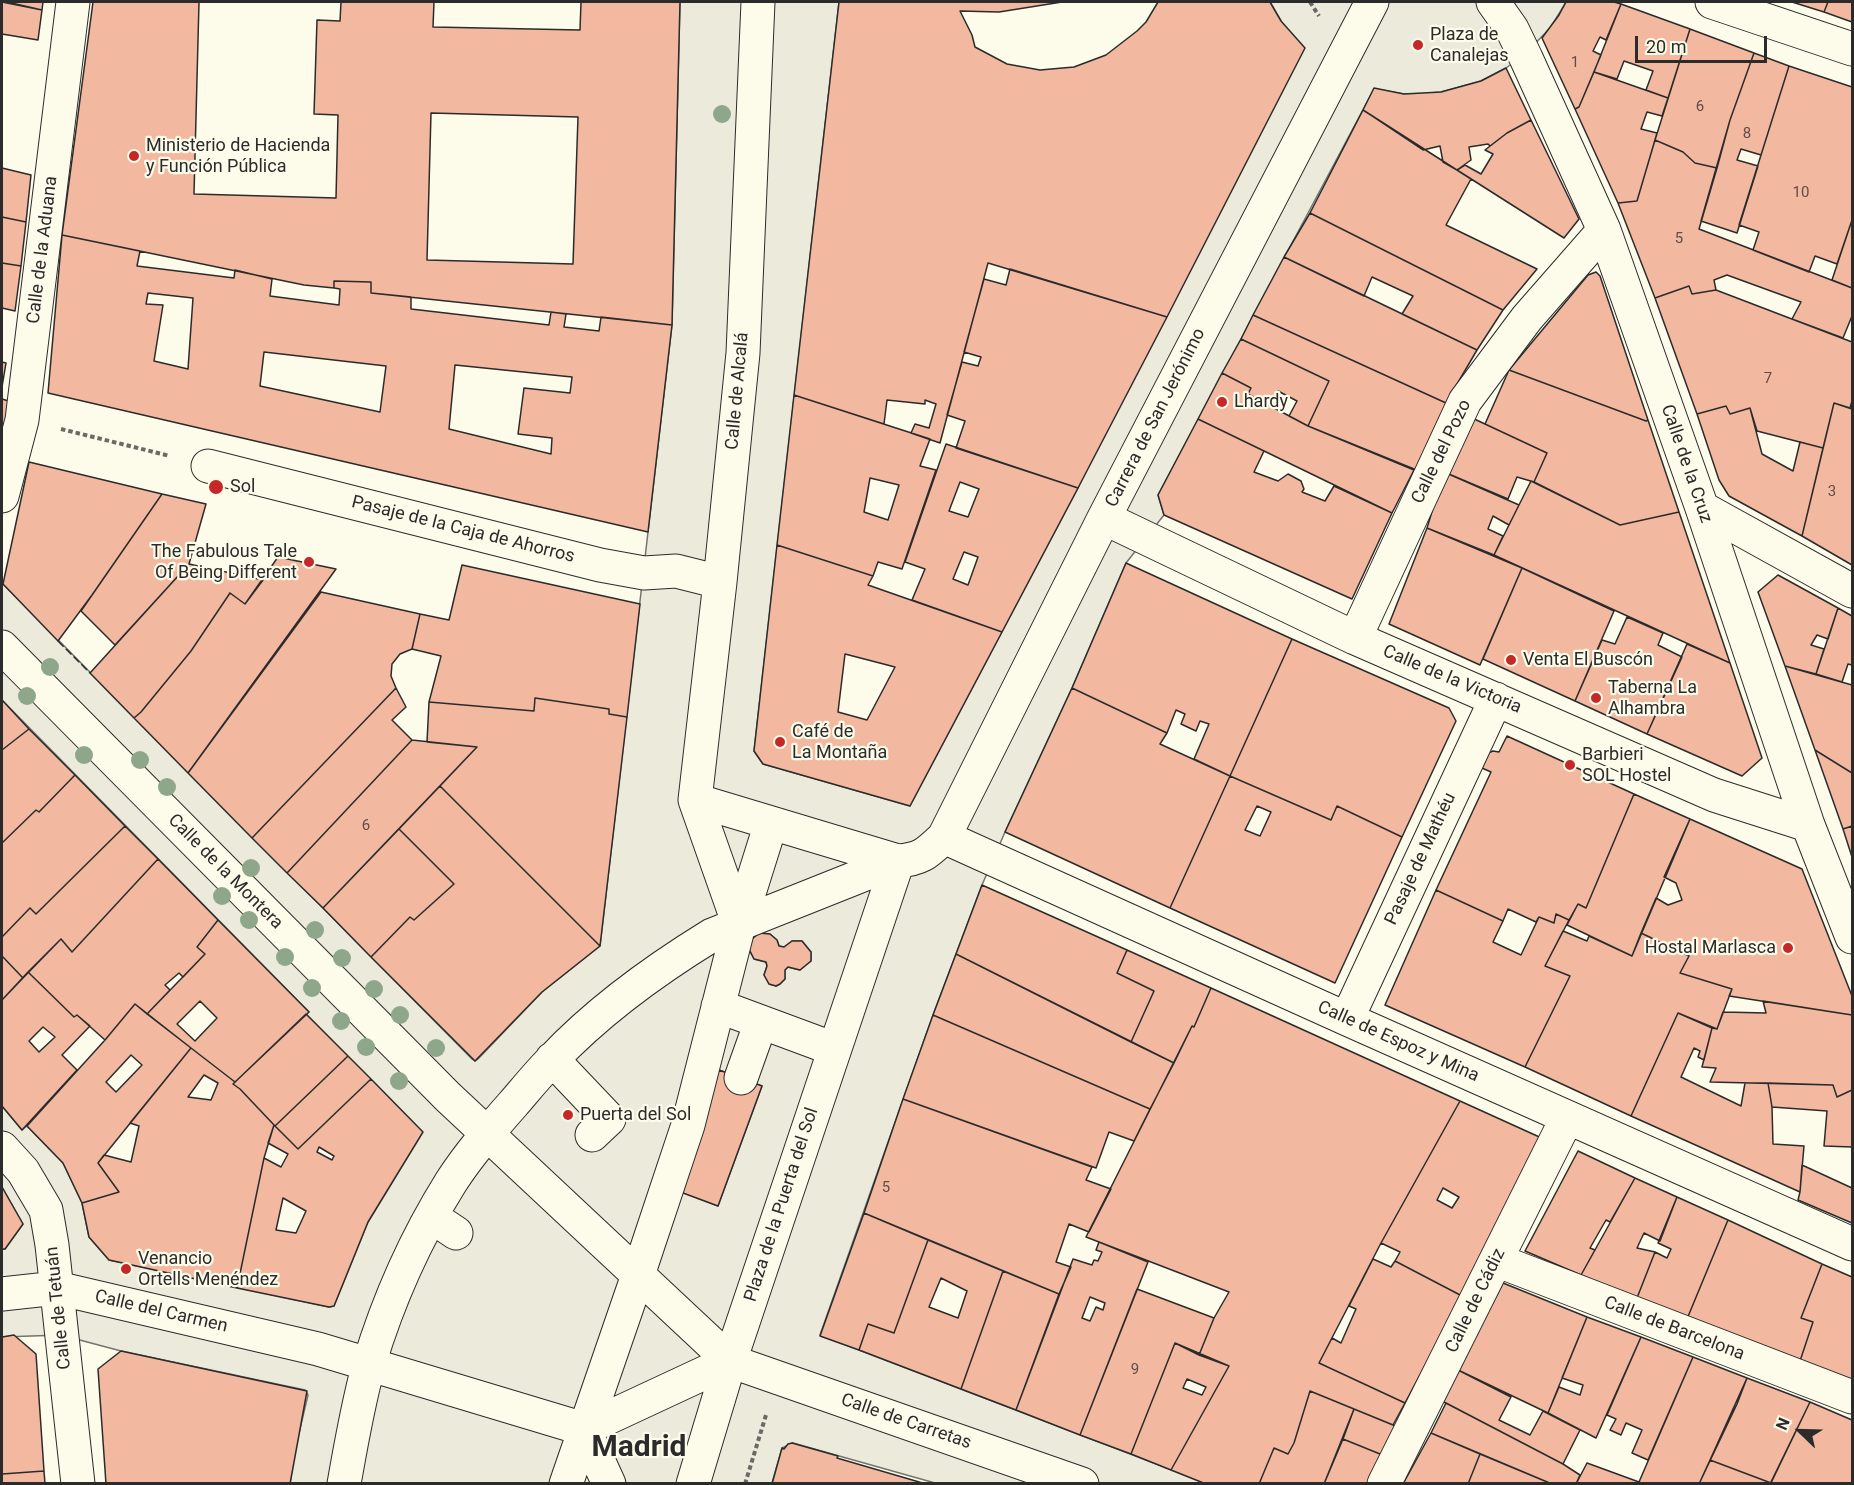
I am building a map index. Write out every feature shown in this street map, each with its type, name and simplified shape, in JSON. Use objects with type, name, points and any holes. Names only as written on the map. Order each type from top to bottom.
[{"type":"street","name":"Calle de la Aduana","points":[[2,496],[22,420],[73,2]]},
{"type":"street","name":"Calle de Alcalá","points":[[696,789],[743,353],[758,2]]},
{"type":"street","name":"Carrera de San Jerónimo","points":[[945,837],[1104,518],[1372,2]]},
{"type":"street","name":"Calle de la Cruz","points":[[1493,2],[1512,29],[1527,58],[1604,230],[1702,508],[1808,825],[1852,938]]},
{"type":"street","points":[[1712,2],[1852,49]]},
{"type":"street","name":"Calle del Pozo","points":[[1355,638],[1465,402],[1527,318],[1604,230]]},
{"type":"street","name":"Pasaje de la Caja de Ahorros","points":[[208,466],[600,565],[644,573],[676,571],[720,582]]},
{"type":"street","points":[[1702,508],[1852,591]]},
{"type":"street","name":"Calle de la Victoria","points":[[1104,518],[1355,638],[1714,795],[1808,825]]},
{"type":"street","name":"Calle de la Montera","points":[[2,647],[448,1097],[638,1275]]},
{"type":"street","name":"Pasaje de Mathéu","points":[[1347,1019],[1496,699]]},
{"type":"street","points":[[696,789],[771,823],[898,861]]},
{"type":"street","points":[[696,789],[739,925]]},
{"type":"street","points":[[566,1484],[688,1125],[739,925],[771,823]]},
{"type":"street","points":[[344,1484],[369,1364],[395,1294],[418,1243],[444,1225],[452,1182],[487,1133],[560,1068],[603,1012],[688,949],[712,934],[898,861],[915,860],[928,853],[945,837]]},
{"type":"street","name":"Calle de Espoz y Mina","points":[[945,837],[1852,1244]]},
{"type":"street","name":"Plaza de la Puerta del Sol","points":[[693,1484],[730,1361],[898,861]]},
{"type":"street","points":[[718,1006],[834,1049]]},
{"type":"street","points":[[741,1078],[761,1022]]},
{"type":"street","points":[[560,1068],[609,1119],[592,1135]]},
{"type":"street","name":"Calle de Cádiz","points":[[1384,1484],[1567,1118]]},
{"type":"street","name":"Calle de Tetuán","points":[[2,1148],[23,1172],[46,1210],[52,1245],[78,1484]]},
{"type":"street","name":"Calle de Barcelona","points":[[1496,1260],[1852,1397]]},
{"type":"street","points":[[369,1364],[584,1430],[730,1361],[638,1275]]},
{"type":"street","name":"Calle del Carmen","points":[[2,1294],[57,1288],[318,1349],[369,1364]]},
{"type":"street","name":"Calle de Carretas","points":[[730,1361],[1082,1484]]},
{"type":"street","points":[[584,1430],[609,1484]]},
{"type":"path","points":[[22,420],[158,453]]},
{"type":"path","points":[[745,1484],[777,1377]]},
{"type":"shaded area","points":[[680,2],[839,2],[754,751],[763,764],[910,806],[1078,488],[1281,21],[1270,2],[1566,2],[1551,27],[1525,54],[1506,68],[1481,81],[1441,92],[1422,94],[1404,94],[1374,89],[1158,495],[1164,515],[1126,563],[1072,688],[1005,832],[982,885],[933,1015],[820,1335],[1206,1483],[935,1483],[793,1443],[782,1448],[772,1483],[290,1483],[308,1395],[305,1390],[121,1351],[61,1335],[2,1337],[2,1249],[5,1249],[23,1224],[2,1187],[2,1106],[22,1130],[27,1126],[63,1163],[82,1203],[89,1237],[109,1260],[329,1307],[334,1306],[368,1222],[422,1132],[306,1014],[309,1012],[2,700],[2,583],[475,1061],[542,992],[600,946],[672,325]],"holes":[[[759,933],[770,934],[777,940],[779,946],[784,947],[792,941],[802,941],[811,952],[811,961],[800,970],[788,967],[785,970],[785,979],[780,984],[776,986],[769,984],[764,975],[766,962],[754,959],[749,950],[751,940]],[[719,1070],[762,1086],[718,1206],[675,1189]]]},
{"type":"building","points":[[2,2],[42,10],[38,40],[2,34]]},
{"type":"building","points":[[7,2],[43,2],[42,10]]},
{"type":"building","name":"Ministerio de Hacienda y Función Pública","points":[[93,2],[199,2],[194,194],[336,198],[338,115],[314,114],[317,20],[340,21],[341,2],[434,2],[433,27],[580,30],[581,2],[680,2],[672,325],[371,293],[371,282],[334,281],[334,288],[304,285],[62,235]],"holes":[[[431,113],[578,117],[573,264],[427,260]]]},
{"type":"building","points":[[839,2],[1062,2],[999,12],[960,11],[972,35],[975,47],[1007,64],[1040,70],[1074,67],[1106,55],[1146,22],[1158,2],[1270,2],[1281,21],[1305,48],[1167,317],[988,263],[940,443],[911,433],[915,424],[929,428],[936,404],[925,400],[925,404],[887,400],[884,424],[794,395]]},
{"type":"building","points":[[1566,2],[1621,4],[1606,40],[1600,37],[1593,51],[1601,55],[1579,107],[1575,109],[1542,38]]},
{"type":"building","points":[[1792,2],[1828,2],[1824,12]]},
{"type":"building","points":[[1828,2],[1852,2],[1852,22],[1824,12]]},
{"type":"building","points":[[1621,4],[1690,29],[1668,98],[1646,90],[1653,71],[1624,61],[1617,79],[1594,72]]},
{"type":"building","points":[[1690,29],[1754,53],[1730,120],[1717,168],[1695,163],[1683,152],[1655,140]]},
{"type":"building","points":[[1754,53],[1789,66],[1761,155],[1741,149],[1737,160],[1758,166],[1737,233],[1701,221],[1730,120]]},
{"type":"building","points":[[1789,66],[1852,87],[1852,220],[1837,264],[1815,256],[1809,272],[1753,250],[1759,232],[1739,225]]},
{"type":"building","points":[[1506,68],[1531,120],[1507,133],[1490,146],[1488,144],[1469,147],[1471,160],[1457,170],[1443,162],[1440,146],[1423,150],[1363,110],[1374,88],[1404,94],[1441,92],[1481,81]]},
{"type":"building","points":[[1594,72],[1668,98],[1662,116],[1647,112],[1641,129],[1657,133],[1637,201],[1618,203],[1575,109],[1579,107]]},
{"type":"building","points":[[1363,110],[1471,179],[1446,225],[1537,269],[1503,310],[1310,213]]},
{"type":"building","points":[[1531,120],[1579,219],[1564,238],[1457,170],[1465,165],[1481,174],[1493,154],[1485,150],[1507,133]]},
{"type":"building","points":[[1655,140],[1683,152],[1695,163],[1717,168],[1699,229],[1852,288],[1852,316],[1843,338],[1792,319],[1801,302],[1727,275],[1714,280],[1716,290],[1692,294],[1689,286],[1655,298],[1618,203],[1637,201]]},
{"type":"building","points":[[2,168],[31,175],[26,222],[2,217]]},
{"type":"building","points":[[1310,213],[1503,310],[1477,350],[1402,314],[1413,296],[1372,277],[1364,296],[1284,257]]},
{"type":"building","points":[[2,217],[26,222],[21,266],[2,263]]},
{"type":"building","points":[[1852,220],[1852,288],[1832,280]]},
{"type":"building","points":[[62,235],[140,251],[137,266],[234,278],[235,270],[272,279],[270,296],[339,305],[340,289],[334,288],[334,281],[371,282],[371,293],[411,297],[411,309],[549,325],[551,312],[566,314],[564,327],[599,331],[601,317],[672,325],[648,532],[48,393]],"holes":[[[148,293],[193,298],[188,369],[154,361],[163,305],[146,304]],[[264,352],[386,366],[380,412],[260,386]],[[455,365],[572,377],[570,393],[524,388],[518,434],[552,438],[551,454],[449,429]]]},
{"type":"building","points":[[1284,257],[1477,350],[1446,403],[1253,315]]},
{"type":"building","points":[[2,263],[21,266],[15,311],[2,308]]},
{"type":"building","points":[[1010,269],[1167,317],[1078,488],[956,448],[965,421],[947,415],[962,362],[978,366],[981,357],[964,352],[984,279],[1006,285]]},
{"type":"building","points":[[1596,272],[1600,276],[1648,420],[1646,421],[1509,370],[1588,275]]},
{"type":"building","points":[[1689,286],[1692,294],[1716,290],[1852,342],[1852,401],[1850,408],[1834,403],[1823,448],[1757,431],[1750,408],[1730,414],[1726,406],[1697,414],[1655,298]]},
{"type":"building","points":[[1253,315],[1446,403],[1419,471],[1308,426],[1329,381],[1241,339]]},
{"type":"building","points":[[1241,339],[1329,381],[1308,426],[1289,416],[1297,401],[1278,391],[1271,406],[1248,394],[1251,388],[1222,373]]},
{"type":"building","points":[[2,362],[6,363],[2,387]]},
{"type":"building","points":[[1509,370],[1648,420],[1679,512],[1620,525],[1534,482],[1547,453],[1485,424]]},
{"type":"building","points":[[1222,373],[1251,388],[1248,394],[1308,426],[1414,470],[1392,513],[1198,419]]},
{"type":"building","points":[[794,395],[930,439],[920,466],[936,470],[902,569],[878,562],[873,576],[777,545]],"holes":[[[870,478],[899,485],[888,520],[864,512]]]},
{"type":"building","points":[[2,399],[12,402],[2,441]]},
{"type":"building","points":[[1834,403],[1852,409],[1852,565],[1802,536]]},
{"type":"building","points":[[1726,406],[1730,414],[1750,408],[1762,454],[1793,471],[1800,442],[1823,448],[1802,536],[1729,496],[1719,480],[1697,414]]},
{"type":"building","points":[[1470,417],[1547,453],[1534,482],[1517,477],[1508,499],[1444,472]]},
{"type":"building","points":[[1198,419],[1264,451],[1254,472],[1278,481],[1288,474],[1301,481],[1304,489],[1302,492],[1325,501],[1334,486],[1392,513],[1352,599],[1164,515],[1158,495]]},
{"type":"building","points":[[946,444],[1078,488],[1002,632],[912,600],[925,569],[905,562]],"holes":[[[960,482],[979,489],[968,517],[949,511]],[[964,552],[978,557],[968,585],[953,579]]]},
{"type":"building","points":[[29,462],[162,494],[58,641],[3,584]]},
{"type":"building","points":[[1444,472],[1519,505],[1509,525],[1493,516],[1488,529],[1503,536],[1494,555],[1427,528]]},
{"type":"building","points":[[1531,481],[1620,525],[1679,512],[1730,663],[1494,555]]},
{"type":"building","points":[[162,494],[206,504],[189,564],[115,645],[81,611]]},
{"type":"building","points":[[1427,528],[1522,568],[1480,665],[1389,624]]},
{"type":"building","points":[[777,545],[873,576],[868,585],[1002,632],[910,806],[763,764],[754,751]],"holes":[[[845,654],[895,667],[867,720],[838,712]]]},
{"type":"building","points":[[278,557],[336,569],[188,773],[134,718],[191,651],[230,593],[245,604]]},
{"type":"building","points":[[1126,563],[1292,639],[1230,776],[1194,759],[1209,724],[1200,721],[1196,731],[1181,724],[1185,714],[1176,710],[1167,733],[1072,688]]},
{"type":"building","points":[[189,564],[263,580],[245,604],[230,593],[191,651],[134,718],[90,673]]},
{"type":"building","points":[[462,565],[640,604],[627,717],[609,714],[609,709],[535,698],[534,711],[429,702],[441,656],[412,649],[420,614],[449,620]]},
{"type":"building","points":[[1522,568],[1614,611],[1575,701],[1483,659]]},
{"type":"building","points":[[1778,575],[1838,608],[1828,639],[1817,635],[1811,645],[1824,649],[1816,674],[1785,666],[1758,592]]},
{"type":"building","points":[[321,592],[420,614],[412,649],[400,654],[392,664],[391,676],[396,688],[252,838],[188,773]]},
{"type":"building","points":[[1838,608],[1852,616],[1852,665],[1848,664],[1842,682],[1816,674]]},
{"type":"building","points":[[1627,617],[1663,633],[1658,645],[1682,657],[1647,734],[1575,701],[1602,640],[1615,644]]},
{"type":"building","points":[[1292,639],[1449,708],[1456,721],[1402,837],[1337,806],[1331,820],[1230,776]]},
{"type":"building","points":[[1687,644],[1730,663],[1762,758],[1742,776],[1647,734]]},
{"type":"building","points":[[1785,666],[1852,685],[1852,773],[1815,750]]},
{"type":"building","points":[[396,688],[406,707],[392,720],[412,740],[287,873],[252,838]]},
{"type":"building","points":[[1072,688],[1167,733],[1160,744],[1230,776],[1170,908],[1005,832]]},
{"type":"building","points":[[535,698],[609,709],[609,714],[627,717],[600,946],[440,786],[477,747],[427,742],[429,702],[534,711]]},
{"type":"building","points":[[2,700],[29,729],[2,750]]},
{"type":"building","points":[[29,729],[75,775],[39,812],[36,810],[2,843],[2,750]]},
{"type":"building","points":[[1507,736],[1634,794],[1586,908],[1578,904],[1569,920],[1556,914],[1554,923],[1539,917],[1536,922],[1508,909],[1503,921],[1436,890],[1491,772],[1482,768],[1488,753],[1499,752]]},
{"type":"building","points":[[412,740],[477,747],[323,908],[287,873]]},
{"type":"building","points":[[1815,750],[1852,773],[1852,826],[1843,829]]},
{"type":"building","points":[[75,775],[125,826],[36,914],[30,908],[2,937],[2,843],[36,810],[39,812]]},
{"type":"building","points":[[1230,776],[1331,820],[1337,806],[1402,837],[1335,983],[1170,908]],"holes":[[[1257,806],[1271,812],[1260,836],[1245,830]]]},
{"type":"building","points":[[440,786],[600,946],[542,992],[475,1061],[371,957],[410,917],[414,920],[454,884],[399,829]]},
{"type":"building","points":[[1634,794],[1690,819],[1632,956],[1567,925],[1578,904],[1586,908]]},
{"type":"building","points":[[1690,819],[1802,869],[1852,996],[1852,1015],[1729,996],[1732,989],[1680,973],[1689,956],[1641,933],[1656,898],[1668,905],[1682,900],[1676,883],[1664,877]]},
{"type":"building","points":[[125,826],[158,859],[72,952],[61,939],[23,978],[2,956],[2,937],[30,908],[36,914]]},
{"type":"building","points":[[1852,826],[1852,857],[1843,829]]},
{"type":"building","points":[[399,829],[454,884],[414,920],[410,917],[371,957],[323,908]]},
{"type":"building","points":[[158,859],[218,920],[197,947],[205,954],[183,977],[179,973],[165,985],[170,990],[147,1014],[135,1004],[105,1040],[77,1015],[74,1017],[28,972],[61,939],[72,952]]},
{"type":"building","points":[[982,885],[1127,950],[1117,973],[1154,991],[1131,1042],[956,954]]},
{"type":"building","points":[[1436,890],[1503,921],[1493,942],[1521,955],[1539,917],[1554,923],[1556,914],[1569,920],[1545,966],[1570,976],[1525,1067],[1385,1005]]},
{"type":"building","points":[[218,920],[309,1012],[235,1082],[147,1014],[205,954],[197,947]],"holes":[[[200,1001],[217,1018],[195,1041],[177,1024]]]},
{"type":"building","points":[[1563,931],[1587,941],[1589,936],[1632,956],[1641,933],[1689,956],[1680,973],[1732,989],[1717,1029],[1678,1013],[1631,1116],[1525,1067],[1570,976],[1545,966]]},
{"type":"building","points":[[759,933],[770,934],[777,940],[779,946],[784,947],[792,941],[802,941],[811,952],[811,961],[800,970],[788,967],[785,970],[785,979],[780,984],[776,986],[769,984],[764,975],[766,962],[754,959],[749,949],[751,940]]},
{"type":"building","points":[[1127,950],[1211,988],[1194,1027],[1192,1026],[1174,1063],[1131,1042],[1154,991],[1117,973]]},
{"type":"building","points":[[956,954],[1174,1063],[1150,1109],[933,1015]]},
{"type":"building","points":[[2,956],[23,978],[2,1000]]},
{"type":"building","points":[[28,972],[74,1017],[77,1015],[90,1026],[62,1055],[77,1070],[22,1130],[2,1106],[2,1000]],"holes":[[[43,1027],[55,1037],[39,1052],[29,1041]]]},
{"type":"building","points":[[1211,988],[1460,1101],[1381,1243],[1319,1363],[1405,1403],[1393,1425],[1310,1391],[1294,1443],[1288,1454],[1274,1448],[1259,1484],[1206,1484],[1171,1470],[1229,1366],[1199,1355],[1214,1318],[1229,1292],[1086,1237],[1192,1026],[1194,1027]]},
{"type":"building","points":[[1763,1001],[1852,1015],[1852,1090],[1837,1097],[1833,1085],[1710,1082],[1716,1068],[1702,1067],[1712,1028],[1717,1029],[1723,1012],[1766,1013]]},
{"type":"building","points":[[135,1004],[191,1048],[98,1163],[119,1192],[82,1203],[63,1163],[27,1126]],"holes":[[[131,1055],[142,1065],[116,1092],[106,1082]]]},
{"type":"building","points":[[1678,1013],[1712,1028],[1704,1060],[1698,1057],[1700,1051],[1694,1048],[1681,1077],[1741,1106],[1745,1083],[1768,1083],[1772,1107],[1773,1144],[1804,1146],[1800,1192],[1631,1116]]},
{"type":"building","points":[[306,1014],[348,1056],[275,1126],[233,1084]]},
{"type":"building","points":[[933,1015],[1150,1109],[1134,1141],[1109,1132],[1096,1168],[903,1099]]},
{"type":"building","points":[[191,1048],[235,1082],[233,1084],[274,1125],[264,1158],[237,1288],[109,1260],[89,1237],[82,1203],[119,1192],[98,1163],[104,1155],[131,1162],[139,1126],[130,1123]],"holes":[[[204,1075],[218,1083],[211,1100],[188,1097]]]},
{"type":"building","points":[[348,1056],[371,1079],[298,1149],[275,1126]]},
{"type":"building","points":[[719,1070],[762,1086],[718,1206],[675,1190]]},
{"type":"building","points":[[371,1079],[423,1132],[368,1222],[334,1306],[329,1307],[237,1288],[264,1158],[281,1167],[288,1154],[268,1143],[274,1125],[298,1149]],"holes":[[[319,1147],[334,1156],[332,1160],[317,1152]],[[283,1198],[306,1211],[296,1233],[276,1230]]]},
{"type":"building","points":[[1768,1083],[1833,1085],[1837,1097],[1852,1090],[1852,1147],[1824,1146],[1827,1111],[1772,1107]]},
{"type":"building","points":[[903,1099],[1092,1167],[1086,1180],[1111,1189],[1089,1232],[1069,1224],[1056,1262],[1071,1267],[1059,1294],[864,1213]]},
{"type":"building","points":[[1460,1101],[1546,1140],[1462,1296],[1395,1261],[1400,1252],[1381,1243]],"holes":[[[1443,1188],[1459,1197],[1452,1208],[1437,1200]]]},
{"type":"building","points":[[1578,1151],[1635,1178],[1610,1222],[1606,1220],[1590,1248],[1595,1250],[1581,1275],[1525,1251]]},
{"type":"building","points":[[1802,1165],[1852,1188],[1852,1223],[1798,1200]]},
{"type":"building","points":[[1635,1178],[1677,1197],[1660,1241],[1644,1233],[1637,1248],[1655,1252],[1637,1298],[1581,1275]]},
{"type":"building","points":[[2,1187],[23,1224],[5,1249],[2,1249]]},
{"type":"building","points":[[1677,1197],[1728,1220],[1687,1319],[1637,1298],[1655,1252],[1667,1258],[1671,1249],[1658,1243]]},
{"type":"building","points":[[864,1213],[928,1240],[894,1333],[868,1324],[859,1350],[820,1336]]},
{"type":"building","points":[[1728,1220],[1822,1264],[1801,1318],[1813,1322],[1799,1364],[1687,1319]]},
{"type":"building","points":[[928,1240],[1003,1271],[961,1389],[859,1350],[868,1324],[894,1333]],"holes":[[[941,1278],[967,1291],[958,1318],[929,1307]]]},
{"type":"building","points":[[1099,1242],[1148,1262],[1080,1435],[1016,1410],[1073,1259],[1092,1265],[1094,1260],[1098,1261],[1102,1252],[1096,1250]],"holes":[[[1090,1297],[1105,1303],[1103,1310],[1096,1307],[1090,1321],[1082,1318]]]},
{"type":"building","points":[[1373,1259],[1391,1267],[1395,1261],[1462,1296],[1405,1403],[1319,1363],[1332,1338],[1341,1343],[1356,1309],[1349,1306]]},
{"type":"building","points":[[1822,1264],[1852,1277],[1852,1383],[1799,1364],[1813,1322],[1801,1318]]},
{"type":"building","points":[[1003,1271],[1059,1294],[1016,1410],[961,1389]]},
{"type":"building","points":[[1503,1283],[1587,1317],[1548,1413],[1458,1370]]},
{"type":"building","points":[[1137,1289],[1214,1318],[1199,1355],[1175,1343],[1131,1454],[1080,1435]]},
{"type":"building","points":[[1587,1317],[1641,1337],[1596,1438],[1548,1413],[1559,1387],[1580,1395],[1583,1385],[1562,1378]]},
{"type":"building","points":[[14,1335],[36,1354],[44,1471],[2,1474],[2,1337]]},
{"type":"building","points":[[1641,1337],[1693,1357],[1648,1460],[1632,1453],[1642,1430],[1626,1423],[1621,1435],[1610,1430],[1616,1419],[1607,1415]]},
{"type":"building","points":[[1175,1343],[1229,1366],[1171,1470],[1131,1454]],"holes":[[[1187,1379],[1206,1387],[1202,1395],[1183,1388]]]},
{"type":"building","points":[[121,1351],[307,1391],[290,1484],[106,1484],[98,1369]]},
{"type":"building","points":[[1693,1357],[1747,1378],[1737,1404],[1699,1484],[1643,1484],[1639,1482]]},
{"type":"building","points":[[1458,1370],[1511,1397],[1499,1420],[1530,1435],[1543,1411],[1580,1430],[1563,1464],[1442,1401]]},
{"type":"building","points":[[1747,1378],[1810,1402],[1771,1483],[1710,1460]]},
{"type":"building","points":[[1310,1391],[1354,1409],[1324,1484],[1259,1484],[1274,1448],[1288,1454],[1294,1443]]},
{"type":"building","points":[[1810,1402],[1852,1420],[1852,1484],[1770,1484]]},
{"type":"building","points":[[1446,1403],[1563,1464],[1580,1475],[1576,1484],[1552,1484],[1431,1433]]},
{"type":"building","points":[[1354,1409],[1398,1427],[1385,1456],[1343,1439]]},
{"type":"building","points":[[1431,1433],[1480,1454],[1468,1484],[1403,1484]]},
{"type":"building","points":[[1343,1439],[1385,1456],[1371,1484],[1324,1484]]},
{"type":"building","points":[[792,1443],[926,1484],[772,1484],[782,1448]]},
{"type":"building","points":[[1480,1454],[1552,1484],[1468,1484]]},
{"type":"building","points":[[1710,1460],[1771,1483],[1699,1484]]},
{"type":"building","points":[[1587,1463],[1639,1482],[1643,1484],[1576,1484]]},
{"type":"building","points":[[44,1471],[45,1484],[2,1484],[2,1474]]},
{"type":"fence","points":[[58,641],[90,673]]},
{"type":"place","name":"Plaza de Canalejas","points":[[1418,45]]},
{"type":"place","name":"Ministerio de Hacienda y Función Pública","points":[[134,156]]},
{"type":"place","name":"Lhardy","points":[[1222,402]]},
{"type":"place","name":"Sol","points":[[216,487]]},
{"type":"place","name":"The Fabulous Tale Of Being Different","points":[[309,562]]},
{"type":"place","name":"Venta El Buscón","points":[[1511,660]]},
{"type":"place","name":"Taberna La Alhambra","points":[[1596,698]]},
{"type":"place","name":"Café de La Montaña","points":[[780,742]]},
{"type":"place","name":"Barbieri SOL Hostel","points":[[1570,765]]},
{"type":"place","name":"Hostal Marlasca","points":[[1788,948]]},
{"type":"place","name":"Puerta del Sol","points":[[568,1115]]},
{"type":"place","name":"Venancio Ortells Menéndez","points":[[126,1269]]},
{"type":"district","name":"Madrid","points":[[639,1448]]}]
